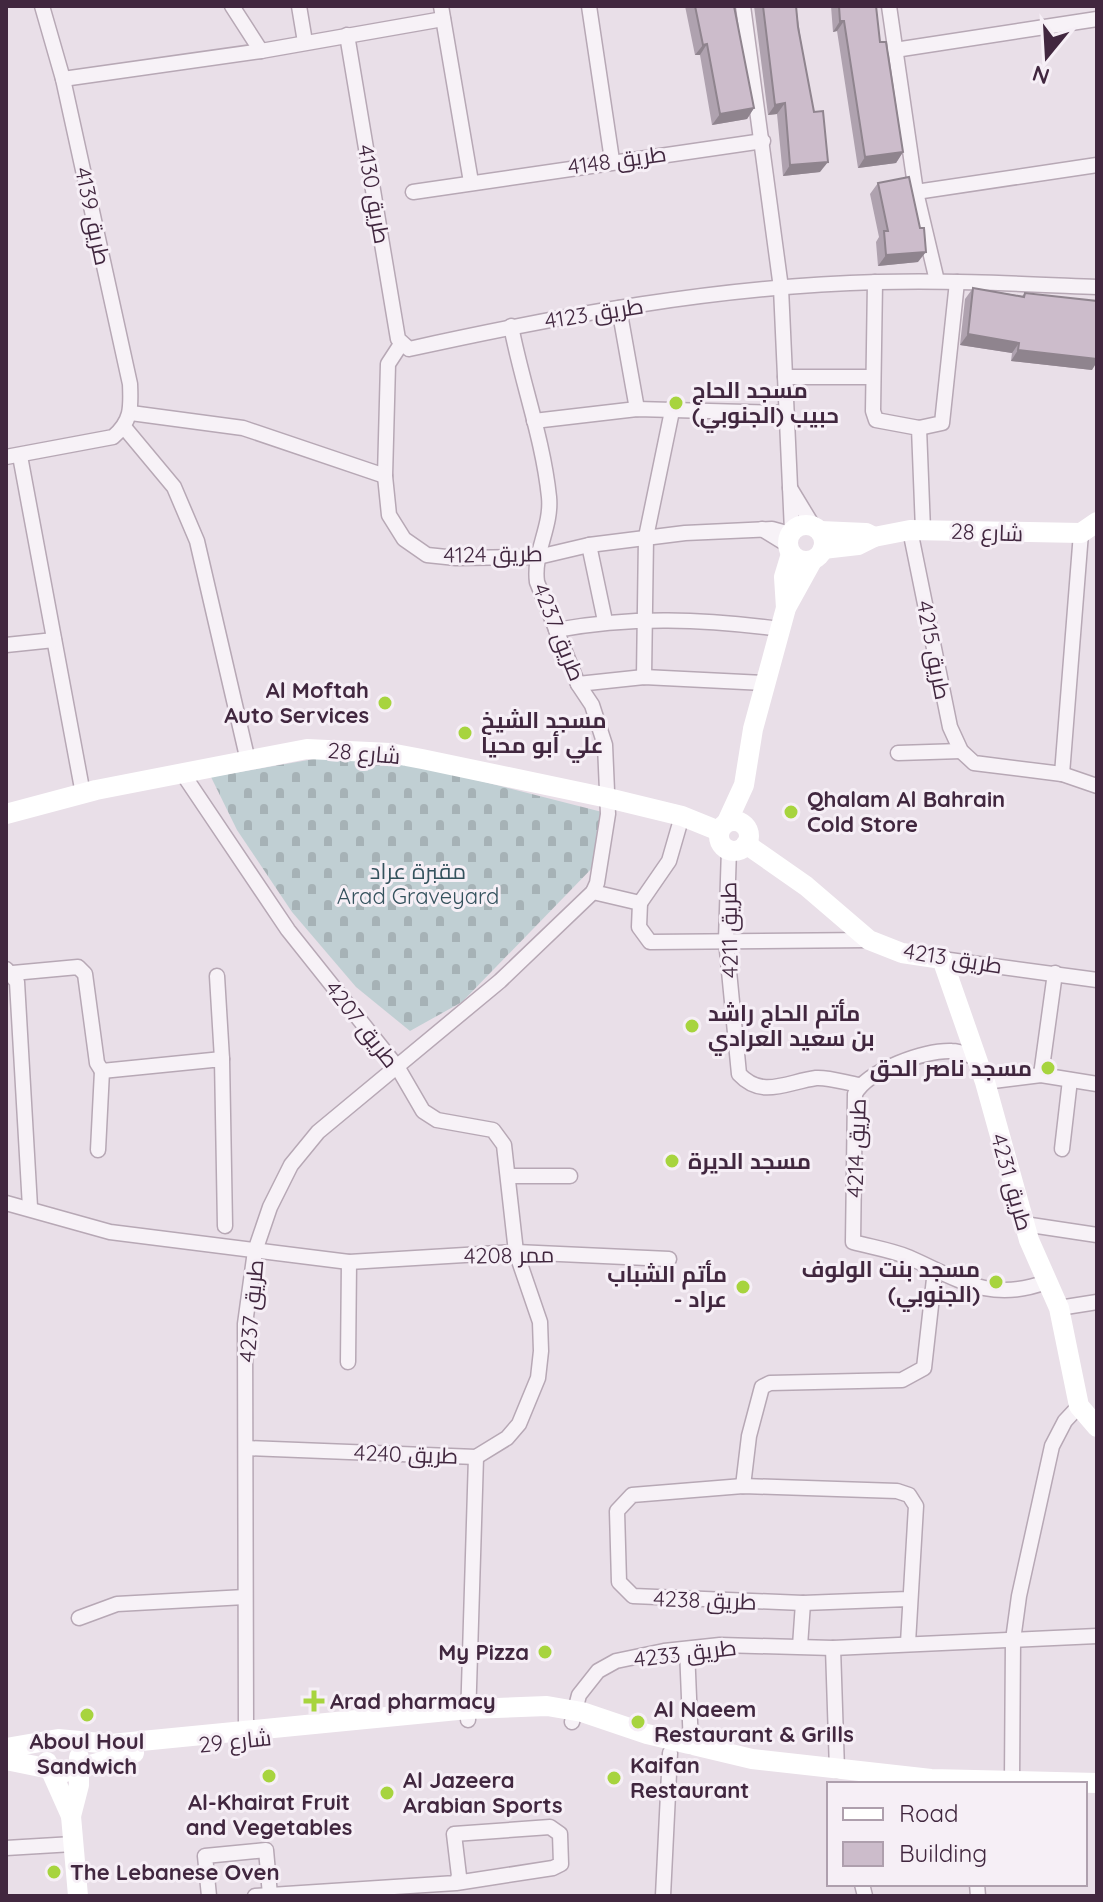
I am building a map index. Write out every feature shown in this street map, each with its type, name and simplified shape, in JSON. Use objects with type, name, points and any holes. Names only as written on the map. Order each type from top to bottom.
[{"type":"street","name":"طريق 4139","points":[[42,6],[63,79],[130,384],[128,420]]},
{"type":"street","points":[[232,6],[261,51]]},
{"type":"street","points":[[299,6],[305,42]]},
{"type":"street","points":[[589,6],[612,160]]},
{"type":"street","points":[[743,6],[781,288],[790,488],[790,541],[784,577],[786,608]]},
{"type":"street","points":[[889,6],[916,192],[937,281]]},
{"type":"street","points":[[63,79],[261,51],[347,35],[442,12],[471,182]]},
{"type":"street","points":[[895,50],[1097,19]]},
{"type":"street","name":"طريق 4130","points":[[347,35],[405,347]]},
{"type":"street","name":"طريق 4148","points":[[413,192],[612,160],[763,141]]},
{"type":"street","points":[[916,192],[1097,165]]},
{"type":"street","name":"طريق 4123","points":[[405,347],[619,308],[781,288],[937,281],[1097,287]]},
{"type":"street","points":[[875,282],[872,377],[876,420],[919,428],[942,423],[957,282]]},
{"type":"street","points":[[619,308],[637,409]]},
{"type":"street","points":[[511,326],[550,499],[546,534],[538,557]]},
{"type":"street","name":"طريق 4124","points":[[405,347],[388,364],[385,476],[389,515],[404,539],[427,555],[538,557],[589,545],[646,537],[762,529],[775,529],[790,541]]},
{"type":"street","points":[[785,377],[872,377]]},
{"type":"street","points":[[534,421],[637,409],[787,413]]},
{"type":"street","points":[[644,677],[646,537],[672,411]]},
{"type":"street","points":[[83,794],[54,640],[13,457],[113,437],[128,420]]},
{"type":"street","points":[[128,420],[243,428],[385,476]]},
{"type":"street","points":[[128,420],[174,487],[197,541],[248,761]]},
{"type":"street","name":"طريق 4215","points":[[919,428],[917,530],[950,727],[961,751],[974,763],[1062,774]]},
{"type":"street","points":[[790,488],[817,542]]},
{"type":"street","points":[[1092,526],[1062,774],[1097,786]]},
{"type":"street","name":"شارع 28","points":[[790,541],[798,527],[817,542],[858,545],[874,537],[917,530],[1092,526]]},
{"type":"street","points":[[790,541],[797,559],[817,542]]},
{"type":"street","points":[[734,835],[748,798],[744,785],[753,729],[780,629],[786,608],[817,542]]},
{"type":"street","points":[[589,545],[605,621]]},
{"type":"street","name":"طريق 4237","points":[[246,1733],[245,1324],[255,1251],[270,1207],[291,1165],[318,1132],[500,981],[593,892],[601,866],[608,798],[605,745],[592,705],[578,684],[537,582],[538,557]]},
{"type":"street","points":[[556,630],[605,621],[644,620],[711,620],[780,629]]},
{"type":"street","points":[[6,645],[54,640]]},
{"type":"street","points":[[578,684],[644,677],[766,683]]},
{"type":"street","name":"شارع 28","points":[[6,814],[83,794],[307,749],[390,753],[608,798],[682,816],[734,835]]},
{"type":"street","points":[[898,753],[961,751]]},
{"type":"street","name":"طريق 4207","points":[[183,774],[288,930],[398,1068],[431,1117],[482,1127],[499,1135],[504,1145],[509,1176],[516,1252]]},
{"type":"street","points":[[682,816],[669,861],[640,903],[639,927],[650,942],[869,940]]},
{"type":"street","name":"طريق 4211","points":[[734,835],[726,940],[739,1074],[760,1088],[775,1089],[818,1078],[859,1085]]},
{"type":"street","name":"طريق 4213","points":[[734,835],[806,886],[869,940],[902,953],[1097,980]]},
{"type":"street","points":[[593,892],[640,903]]},
{"type":"street","name":"طريق 4231","points":[[942,959],[985,1082],[1024,1224],[1059,1308],[1079,1406],[1097,1427]]},
{"type":"street","points":[[30,1207],[17,982],[10,971],[66,966],[78,967],[85,974],[97,1063],[102,1071],[98,1150]]},
{"type":"street","points":[[1041,1075],[1055,973]]},
{"type":"street","points":[[217,976],[225,1226]]},
{"type":"street","name":"طريق 4214","points":[[935,1270],[905,1256],[853,1242],[855,1094],[859,1085],[878,1071],[931,1055],[952,1051],[977,1058]]},
{"type":"street","points":[[102,1071],[222,1059]]},
{"type":"street","points":[[985,1082],[1041,1075],[1097,1084]]},
{"type":"street","points":[[1062,1149],[1070,1080]]},
{"type":"street","points":[[509,1176],[570,1176]]},
{"type":"street","name":"ممر 4208","points":[[6,1203],[30,1207],[110,1232],[349,1262],[516,1252],[669,1259]]},
{"type":"street","points":[[1024,1224],[1097,1235]]},
{"type":"street","name":"طريق 4240","points":[[246,1448],[476,1457],[507,1438],[519,1424],[538,1378],[540,1322],[516,1252]]},
{"type":"street","points":[[348,1362],[349,1262]]},
{"type":"street","points":[[743,1486],[749,1436],[757,1395],[762,1387],[770,1383],[902,1380],[915,1376],[924,1368],[935,1270],[977,1289],[1014,1290],[1046,1282]]},
{"type":"street","points":[[1059,1308],[1097,1302]]},
{"type":"street","points":[[1012,1781],[1013,1640],[1038,1503],[1052,1446],[1065,1421],[1079,1406]]},
{"type":"street","points":[[468,1715],[476,1457]]},
{"type":"street","name":"طريق 4238","points":[[908,1599],[803,1603],[643,1599],[624,1591],[619,1582],[617,1511],[624,1500],[632,1495],[743,1486],[897,1491],[909,1495],[916,1506],[908,1599],[908,1643]]},
{"type":"street","points":[[79,1618],[117,1604],[245,1597]]},
{"type":"street","points":[[800,1646],[803,1603]]},
{"type":"street","name":"طريق 4233","points":[[573,1716],[587,1682],[606,1665],[687,1649],[833,1648],[1097,1636]]},
{"type":"street","points":[[833,1648],[837,1770]]},
{"type":"street","points":[[687,1649],[691,1746]]},
{"type":"street","name":"شارع 29","points":[[6,1748],[49,1740],[111,1744],[547,1706],[670,1753],[743,1767],[866,1781],[1054,1782]]},
{"type":"street","name":"شارع 29","points":[[573,1716],[752,1759],[837,1770],[866,1781]]},
{"type":"street","name":"شارع 29","points":[[6,1760],[49,1771],[80,1769],[120,1755],[246,1733]]},
{"type":"street","points":[[49,1740],[49,1771],[71,1816]]},
{"type":"street","points":[[76,1741],[80,1769],[71,1816],[78,1896]]},
{"type":"street","points":[[663,1896],[670,1753]]},
{"type":"street","points":[[255,1896],[350,1894],[456,1883],[553,1868],[561,1864],[563,1858],[560,1834],[550,1827],[454,1834],[456,1883]]},
{"type":"street","points":[[6,1848],[73,1844]]},
{"type":"street","points":[[209,1896],[205,1856],[266,1850],[270,1895]]},
{"type":"green space","name":"مقبرة عراد Arad Graveyard","points":[[314,759],[395,759],[606,813],[598,862],[462,1002],[410,1031],[356,987],[292,912],[237,830],[211,777]]},
{"type":"building","points":[[695,6],[734,6],[754,108],[720,114],[707,44],[703,45]]},
{"type":"building","points":[[763,6],[796,6],[814,112],[823,111],[828,162],[790,165],[785,103],[775,105]]},
{"type":"building","points":[[839,6],[876,6],[880,42],[886,42],[903,152],[865,157]]},
{"type":"building","points":[[909,177],[920,228],[924,228],[926,252],[886,255],[884,231],[888,231],[878,183]]},
{"type":"building","points":[[973,288],[1024,297],[1025,293],[1097,301],[1097,359],[1018,350],[1019,343],[968,334]]},
{"type":"place","name":"مسجد الحاج حبيب (الجنوبي)","points":[[676,403]]},
{"type":"place","name":"Al Moftah Auto Services","points":[[385,703]]},
{"type":"place","name":"مسجد الشيخ علي أبو محيا","points":[[465,733]]},
{"type":"place","name":"Qhalam Al Bahrain Cold Store","points":[[791,812]]},
{"type":"place","name":"مأتم الحاج راشد بن سعيد العرادي","points":[[692,1026]]},
{"type":"place","name":"مسجد ناصر الحق","points":[[1048,1068]]},
{"type":"place","name":"مسجد الديرة","points":[[672,1161]]},
{"type":"place","name":"مسجد بنت الولوف (الجنوبي)","points":[[996,1282]]},
{"type":"place","name":"مأتم الشباب - عراد","points":[[743,1287]]},
{"type":"place","name":"My Pizza","points":[[545,1652]]},
{"type":"place","name":"Arad pharmacy","points":[[314,1701]]},
{"type":"place","name":"Aboul Houl Sandwich","points":[[87,1715]]},
{"type":"place","name":"Al Naeem Restaurant & Grills","points":[[638,1722]]},
{"type":"place","name":"Al-Khairat Fruit and Vegetables","points":[[269,1776]]},
{"type":"place","name":"Kaifan Restaurant","points":[[614,1778]]},
{"type":"place","name":"Al Jazeera Arabian Sports","points":[[387,1793]]},
{"type":"place","name":"The Lebanese Oven","points":[[54,1872]]}]
